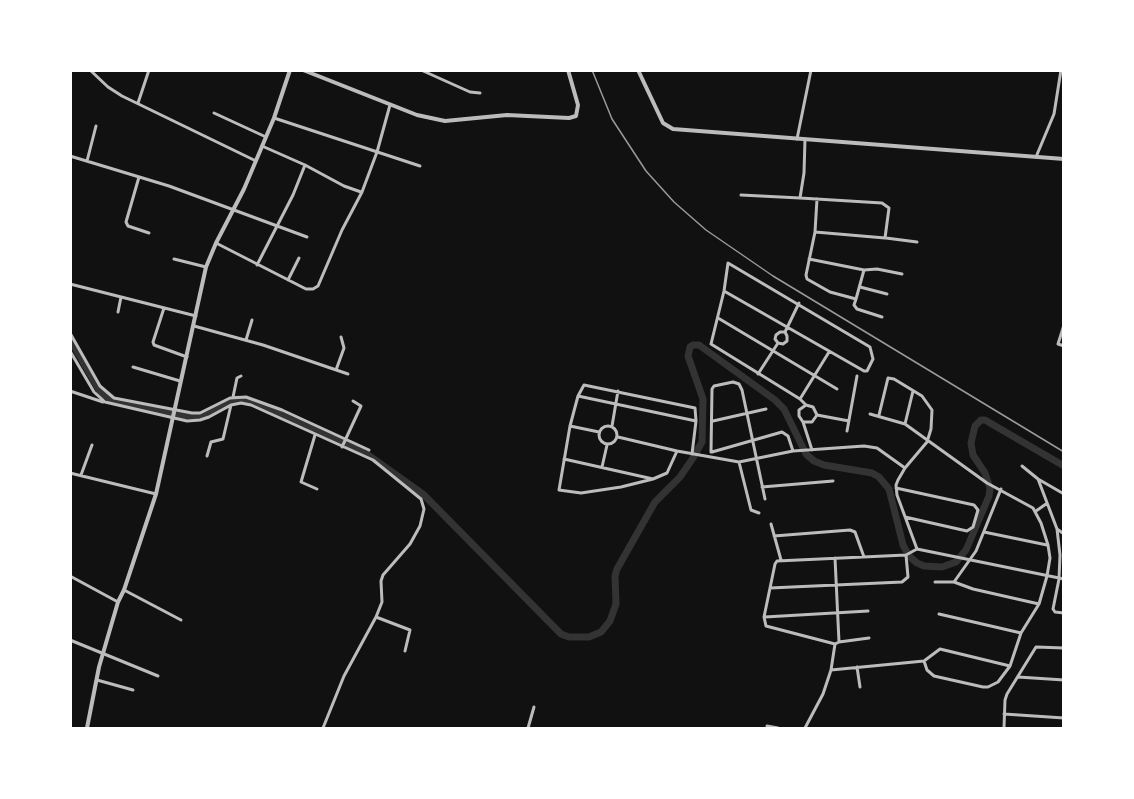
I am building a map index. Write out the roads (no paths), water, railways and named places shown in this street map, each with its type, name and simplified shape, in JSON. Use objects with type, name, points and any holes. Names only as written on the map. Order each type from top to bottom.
[{"type":"street","points":[[90,70],[108,87],[122,96],[256,161]]},
{"type":"street","points":[[138,103],[149,70]]},
{"type":"street","points":[[87,729],[103,654],[118,602],[156,494],[206,267],[256,161],[274,118],[290,70]]},
{"type":"street","points":[[303,70],[417,115],[445,121],[507,115],[569,118],[576,116],[578,110],[568,70]]},
{"type":"street","points":[[421,70],[470,92],[480,93]]},
{"type":"street","points":[[638,70],[663,123],[670,128],[1064,159]]},
{"type":"street","points":[[797,139],[811,70]]},
{"type":"street","points":[[1036,157],[1054,114],[1061,70]]},
{"type":"street","points":[[216,243],[306,289],[313,290],[318,286],[342,230],[362,192],[377,152],[390,105]]},
{"type":"street","points":[[214,113],[266,137]]},
{"type":"street","points":[[274,118],[420,166]]},
{"type":"street","points":[[87,161],[96,126]]},
{"type":"street","points":[[800,198],[804,173],[805,139]]},
{"type":"street","points":[[262,146],[344,186],[362,192]]},
{"type":"street","points":[[70,156],[139,177],[307,237]]},
{"type":"street","points":[[257,265],[293,195],[305,165]]},
{"type":"street","points":[[139,177],[126,222],[128,226],[149,233]]},
{"type":"street","points":[[741,195],[886,205],[889,208],[885,238]]},
{"type":"street","points":[[817,199],[807,279],[830,292],[856,300]]},
{"type":"street","points":[[814,232],[917,242]]},
{"type":"street","points":[[288,280],[299,258]]},
{"type":"street","points":[[809,259],[864,270],[878,269],[902,273]]},
{"type":"street","points":[[174,260],[206,267]]},
{"type":"street","points":[[724,291],[785,330],[864,371],[873,359],[872,350],[729,262],[711,344],[800,399],[806,405],[813,407],[817,415]]},
{"type":"street","points":[[864,270],[854,305],[857,309],[882,316]]},
{"type":"street","points":[[70,284],[196,315]]},
{"type":"street","points":[[860,287],[887,294]]},
{"type":"street","points":[[118,312],[121,297]]},
{"type":"street","points":[[778,343],[775,339],[776,335],[785,330],[799,303]]},
{"type":"street","points":[[164,308],[154,345],[188,357]]},
{"type":"street","points":[[718,318],[837,388]]},
{"type":"street","points":[[246,340],[252,320]]},
{"type":"street","points":[[194,326],[246,340],[348,374]]},
{"type":"street","points":[[1064,326],[1058,345],[1064,346]]},
{"type":"street","points":[[778,343],[783,344],[787,341],[788,336],[785,330]]},
{"type":"street","points":[[70,333],[106,392],[114,398],[154,410],[175,413],[187,421],[200,420],[231,405],[241,403],[251,405],[373,460],[421,499],[423,505],[418,531],[410,544],[383,575],[382,602],[344,676],[322,729]]},
{"type":"street","points":[[336,370],[344,348],[341,337]]},
{"type":"street","points":[[758,374],[778,343]]},
{"type":"street","points":[[70,351],[94,392],[105,402]]},
{"type":"street","points":[[800,399],[829,352]]},
{"type":"street","points":[[133,367],[181,381]]},
{"type":"street","points":[[232,397],[237,378],[241,376]]},
{"type":"street","points":[[847,431],[856,376]]},
{"type":"street","points":[[879,415],[888,378],[922,396],[932,410],[931,429],[927,442],[905,468],[897,480],[896,488],[915,549]]},
{"type":"street","points":[[711,452],[712,389],[726,382],[739,384],[765,499]]},
{"type":"street","points":[[677,451],[667,473],[653,479],[581,493],[561,491],[559,488],[570,426],[578,396],[585,385],[695,408],[693,454]]},
{"type":"street","points":[[70,391],[105,402],[175,413],[200,413],[232,397],[251,398],[369,450]]},
{"type":"street","points":[[612,426],[618,391]]},
{"type":"street","points":[[904,424],[913,391]]},
{"type":"street","points":[[578,396],[696,422]]},
{"type":"street","points":[[343,446],[361,406],[353,401]]},
{"type":"street","points":[[207,456],[211,442],[223,438],[231,405]]},
{"type":"street","points":[[806,405],[798,413],[803,422],[811,451]]},
{"type":"street","points":[[713,421],[766,409]]},
{"type":"street","points":[[870,414],[904,424],[987,483],[1037,510],[1048,545],[1050,558],[1048,576],[1040,604],[1021,633],[1010,666],[998,682],[988,687],[934,676],[927,670],[924,661]]},
{"type":"street","points":[[817,415],[849,421]]},
{"type":"street","points":[[803,422],[812,422],[817,415]]},
{"type":"street","points":[[570,426],[599,432]]},
{"type":"street","points":[[599,432],[603,427],[612,426]]},
{"type":"street","points":[[607,445],[615,442],[618,437],[617,431],[612,426]]},
{"type":"street","points":[[599,432],[601,441],[607,445]]},
{"type":"street","points":[[703,455],[785,433],[793,451]]},
{"type":"street","points":[[315,435],[301,482],[317,489]]},
{"type":"street","points":[[618,437],[739,462],[793,451],[870,446],[890,456],[905,468]]},
{"type":"street","points":[[81,475],[92,445]]},
{"type":"street","points":[[602,467],[607,445]]},
{"type":"street","points":[[564,459],[653,479]]},
{"type":"street","points":[[739,462],[752,510],[759,513]]},
{"type":"street","points":[[1022,466],[1038,479],[1064,494]]},
{"type":"street","points":[[70,473],[156,494]]},
{"type":"street","points":[[1038,479],[1045,505],[1057,529],[1060,579],[1053,609],[1055,612],[1064,613]]},
{"type":"street","points":[[762,487],[833,481]]},
{"type":"street","points":[[896,488],[974,505],[978,510],[973,527],[967,531],[905,517]]},
{"type":"street","points":[[954,582],[984,532],[999,488]]},
{"type":"street","points":[[1037,510],[1045,505]]},
{"type":"street","points":[[771,525],[781,560]]},
{"type":"street","points":[[1057,529],[1064,534]]},
{"type":"street","points":[[774,536],[850,530],[855,532],[864,557]]},
{"type":"street","points":[[984,532],[1048,545]]},
{"type":"street","points":[[869,638],[837,643],[768,627],[764,623],[764,617],[775,564],[781,560],[906,555],[915,549],[1060,579]]},
{"type":"street","points":[[770,588],[902,582],[908,577],[906,555]]},
{"type":"street","points":[[805,729],[823,694],[837,643],[836,558]]},
{"type":"street","points":[[70,576],[118,602]]},
{"type":"street","points":[[935,582],[954,582],[973,589],[1040,604]]},
{"type":"street","points":[[124,590],[181,620]]},
{"type":"street","points":[[764,617],[868,611]]},
{"type":"street","points":[[939,614],[1021,633]]},
{"type":"street","points":[[376,617],[410,630],[405,651]]},
{"type":"street","points":[[70,640],[158,676]]},
{"type":"street","points":[[1004,729],[1007,694],[1036,647],[1064,648]]},
{"type":"street","points":[[831,670],[924,661],[940,649],[1010,666]]},
{"type":"street","points":[[857,667],[860,687]]},
{"type":"street","points":[[1018,677],[1064,681]]},
{"type":"street","points":[[97,680],[133,690]]},
{"type":"street","points":[[528,729],[534,707]]},
{"type":"street","points":[[1005,714],[1064,718]]},
{"type":"street","points":[[767,726],[778,729]]},
{"type":"waterway","points":[[70,339],[101,393],[116,402],[185,416],[200,416],[236,399],[247,400],[367,454],[423,494],[561,634],[569,637],[589,637],[601,632],[610,621],[616,604],[617,569],[655,502],[680,477],[702,442],[703,399],[688,356],[690,347],[693,345],[699,345],[775,400],[784,409],[806,454],[814,461],[824,465],[872,473],[879,477],[889,489],[903,545],[909,556],[924,566],[942,567],[956,562],[966,550],[989,496],[990,488],[985,473],[973,455],[971,443],[975,426],[981,420],[985,420],[1064,466]]},
{"type":"railway","points":[[592,70],[612,119],[646,171],[674,202],[706,230],[773,276],[1064,452]]}]
